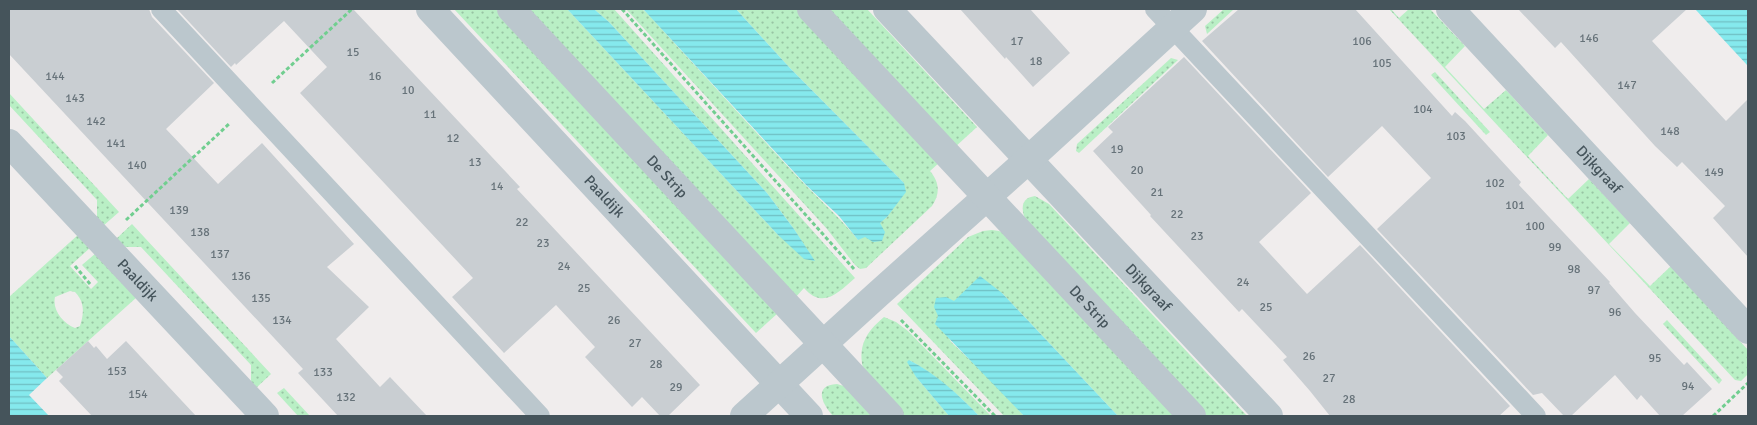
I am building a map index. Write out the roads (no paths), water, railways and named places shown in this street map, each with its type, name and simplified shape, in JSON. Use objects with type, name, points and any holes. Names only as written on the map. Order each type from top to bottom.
[{"type":"street","name":"Paaldijk","points":[[430,9],[809,416]]},
{"type":"street","name":"De Strip","points":[[510,9],[890,416]]},
{"type":"street","name":"De Strip","points":[[810,9],[1192,416]]},
{"type":"street","name":"Dijkgraaf","points":[[887,9],[1268,416]]},
{"type":"street","points":[[744,416],[1028,160],[1164,18],[1193,9]]},
{"type":"street","name":"Dijkgraaf","points":[[1450,9],[1748,330]]},
{"type":"street","name":"Paaldijk","points":[[9,143],[265,416]]},
{"type":"lane","points":[[161,9],[540,416]]},
{"type":"lane","points":[[1164,18],[1536,416]]},
{"type":"water","points":[[567,9],[594,9],[609,22],[767,193],[815,261],[804,259],[778,235]]},
{"type":"water","points":[[643,9],[736,9],[789,67],[904,183],[906,192],[887,217],[880,223],[885,232],[882,241],[873,242],[865,237],[858,240],[839,216],[807,186]]},
{"type":"water","points":[[1695,9],[1748,9],[1748,66]]},
{"type":"water","points":[[980,276],[1002,293],[1118,416],[1024,416],[935,324],[938,316],[934,307],[936,298],[946,297],[954,301]]},
{"type":"water","points":[[9,336],[47,378],[29,395],[49,416],[9,416]]},
{"type":"water","points":[[909,360],[946,385],[979,416],[949,416],[916,377],[907,362]]}]
